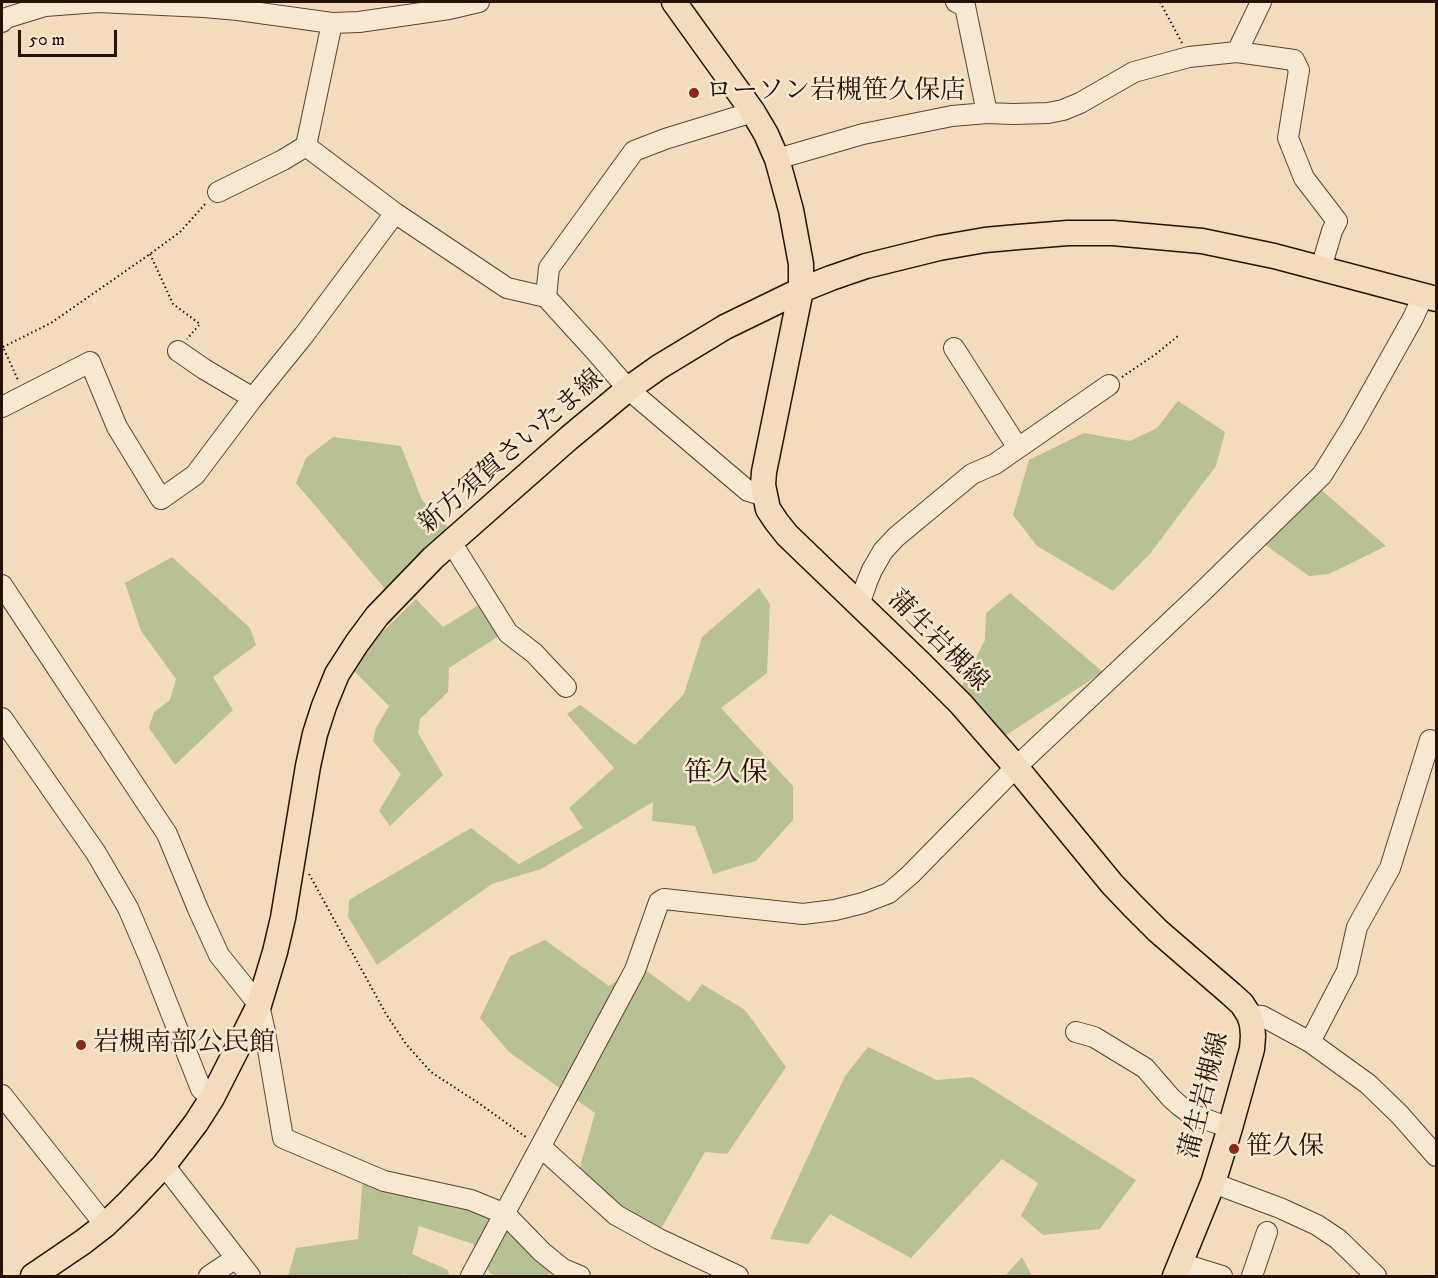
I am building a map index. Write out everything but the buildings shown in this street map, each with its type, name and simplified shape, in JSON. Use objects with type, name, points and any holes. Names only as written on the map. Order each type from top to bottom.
[{"type":"main road","name":"蒲生岩槻線","points":[[674,2],[753,112],[766,134],[777,159],[791,210],[801,264],[801,290],[764,472],[763,485],[768,509],[787,535],[961,704],[1119,892],[1158,931],[1242,1004],[1249,1015],[1252,1024],[1252,1049],[1214,1183],[1178,1270]]},
{"type":"main road","name":"新方須賀さいたま線","points":[[33,1276],[83,1242],[134,1198],[164,1165],[212,1098],[259,1005],[275,952],[284,918],[315,734],[338,674],[377,616],[434,558],[569,438],[628,389],[725,327],[801,290],[866,266],[939,248],[984,240],[1068,233],[1113,233],[1202,241],[1274,256],[1430,298]]},
{"type":"street","points":[[2,22],[6,18],[45,6],[99,2],[238,10],[332,23],[449,9],[479,2]]},
{"type":"street","points":[[956,2],[965,6],[987,113]]},
{"type":"street","points":[[1237,52],[1261,2]]},
{"type":"street","points":[[218,192],[306,146],[332,23]]},
{"type":"street","points":[[777,159],[863,134],[952,116],[987,113],[1048,113],[1063,110],[1080,104],[1134,72],[1193,57],[1237,52],[1294,60],[1299,70],[1288,138],[1304,178],[1337,221],[1321,268]]},
{"type":"street","points":[[546,297],[549,268],[634,151],[753,112]]},
{"type":"street","points":[[306,146],[395,213],[507,288],[546,297],[628,389],[748,491],[765,496]]},
{"type":"street","points":[[2,407],[90,362],[117,427],[161,499],[195,475],[395,213]]},
{"type":"street","points":[[471,1276],[635,970],[659,902],[664,899],[803,914],[835,910],[889,893],[910,875],[1016,767],[1203,592],[1322,474],[1353,425],[1413,318],[1430,298]]},
{"type":"street","points":[[954,348],[1018,448]]},
{"type":"street","points":[[178,351],[253,398]]},
{"type":"street","points":[[859,605],[872,570],[883,551],[896,537],[972,474],[995,464],[1109,385]]},
{"type":"street","points":[[451,542],[508,633],[534,653],[566,687]]},
{"type":"street","points":[[2,585],[167,834],[219,955],[259,1005],[283,1138],[384,1181],[471,1200],[505,1214],[542,1252],[563,1269],[580,1276]]},
{"type":"street","points":[[2,718],[96,853],[128,908],[201,1089],[212,1098]]},
{"type":"street","points":[[1310,1042],[1347,971],[1357,927],[1390,868],[1430,740],[1437,742]]},
{"type":"street","points":[[1249,1015],[1262,1016],[1310,1042],[1368,1084],[1437,1156]]},
{"type":"street","points":[[1076,1032],[1094,1037],[1145,1068],[1171,1098],[1191,1114],[1230,1128]]},
{"type":"street","points":[[2,1095],[105,1225]]},
{"type":"street","points":[[541,1147],[616,1215],[659,1239],[738,1276]]},
{"type":"street","points":[[164,1165],[250,1276]]},
{"type":"street","points":[[1214,1183],[1317,1225],[1338,1239],[1376,1276]]},
{"type":"street","points":[[1252,1276],[1267,1232]]},
{"type":"street","points":[[209,1276],[236,1258]]},
{"type":"street","points":[[1178,1270],[1222,1276]]},
{"type":"path","points":[[1160,2],[1193,57]]},
{"type":"path","points":[[25,395],[2,346],[51,323],[150,254],[180,232],[218,192]]},
{"type":"path","points":[[150,254],[172,304],[200,324],[178,351]]},
{"type":"path","points":[[1109,385],[1156,354],[1178,336]]},
{"type":"path","points":[[295,848],[386,1014],[406,1044],[431,1072],[541,1147]]},
{"type":"green space","points":[[1178,401],[1225,432],[1216,466],[1149,555],[1113,591],[1037,546],[1013,515],[1029,460],[1084,433],[1130,441],[1157,428]]},
{"type":"green space","points":[[333,437],[401,446],[422,500],[454,534],[387,591],[296,483],[306,458]]},
{"type":"green space","points":[[1318,487],[1386,546],[1329,574],[1309,576],[1264,544]]},
{"type":"green space","points":[[172,557],[250,628],[256,645],[213,677],[233,710],[175,765],[149,728],[154,712],[170,700],[176,679],[141,631],[125,583]]},
{"type":"green space","points":[[759,588],[770,604],[767,673],[721,708],[793,786],[793,820],[756,861],[713,874],[695,826],[652,821],[653,802],[541,869],[492,884],[377,965],[348,917],[349,900],[471,828],[519,864],[583,828],[569,808],[614,768],[567,714],[580,705],[635,745],[684,694],[702,637]]},
{"type":"green space","points":[[1010,593],[1103,672],[1003,737],[961,688],[985,640],[986,613]]},
{"type":"green space","points":[[416,599],[443,627],[479,605],[502,634],[449,668],[448,692],[420,719],[418,733],[443,775],[390,826],[379,811],[401,774],[373,741],[376,728],[389,706],[348,665]]},
{"type":"green space","points":[[545,940],[609,986],[641,967],[689,1002],[702,984],[745,1010],[786,1067],[727,1154],[705,1152],[662,1227],[650,1228],[578,1174],[595,1113],[509,1052],[480,1018],[510,956]]},
{"type":"green space","points":[[868,1047],[937,1080],[972,1077],[1136,1180],[1100,1229],[1043,1235],[1021,1216],[1038,1183],[1002,1159],[911,1258],[830,1214],[808,1244],[770,1239],[845,1076]]},
{"type":"green space","points":[[364,1164],[484,1195],[553,1269],[547,1276],[496,1276],[490,1273],[473,1244],[419,1226],[412,1254],[448,1270],[449,1276],[409,1276],[405,1274],[402,1276],[288,1276],[296,1248],[358,1239]]},
{"type":"green space","points":[[1022,1257],[1032,1276],[1005,1276]]},
{"type":"place","name":"ローソン岩槻笹久保店","points":[[694,93]]},
{"type":"place","name":"岩槻南部公民館","points":[[81,1045]]},
{"type":"place","name":"笹久保","points":[[1234,1149]]},
{"type":"district","name":"笹久保","points":[[726,775]]}]
